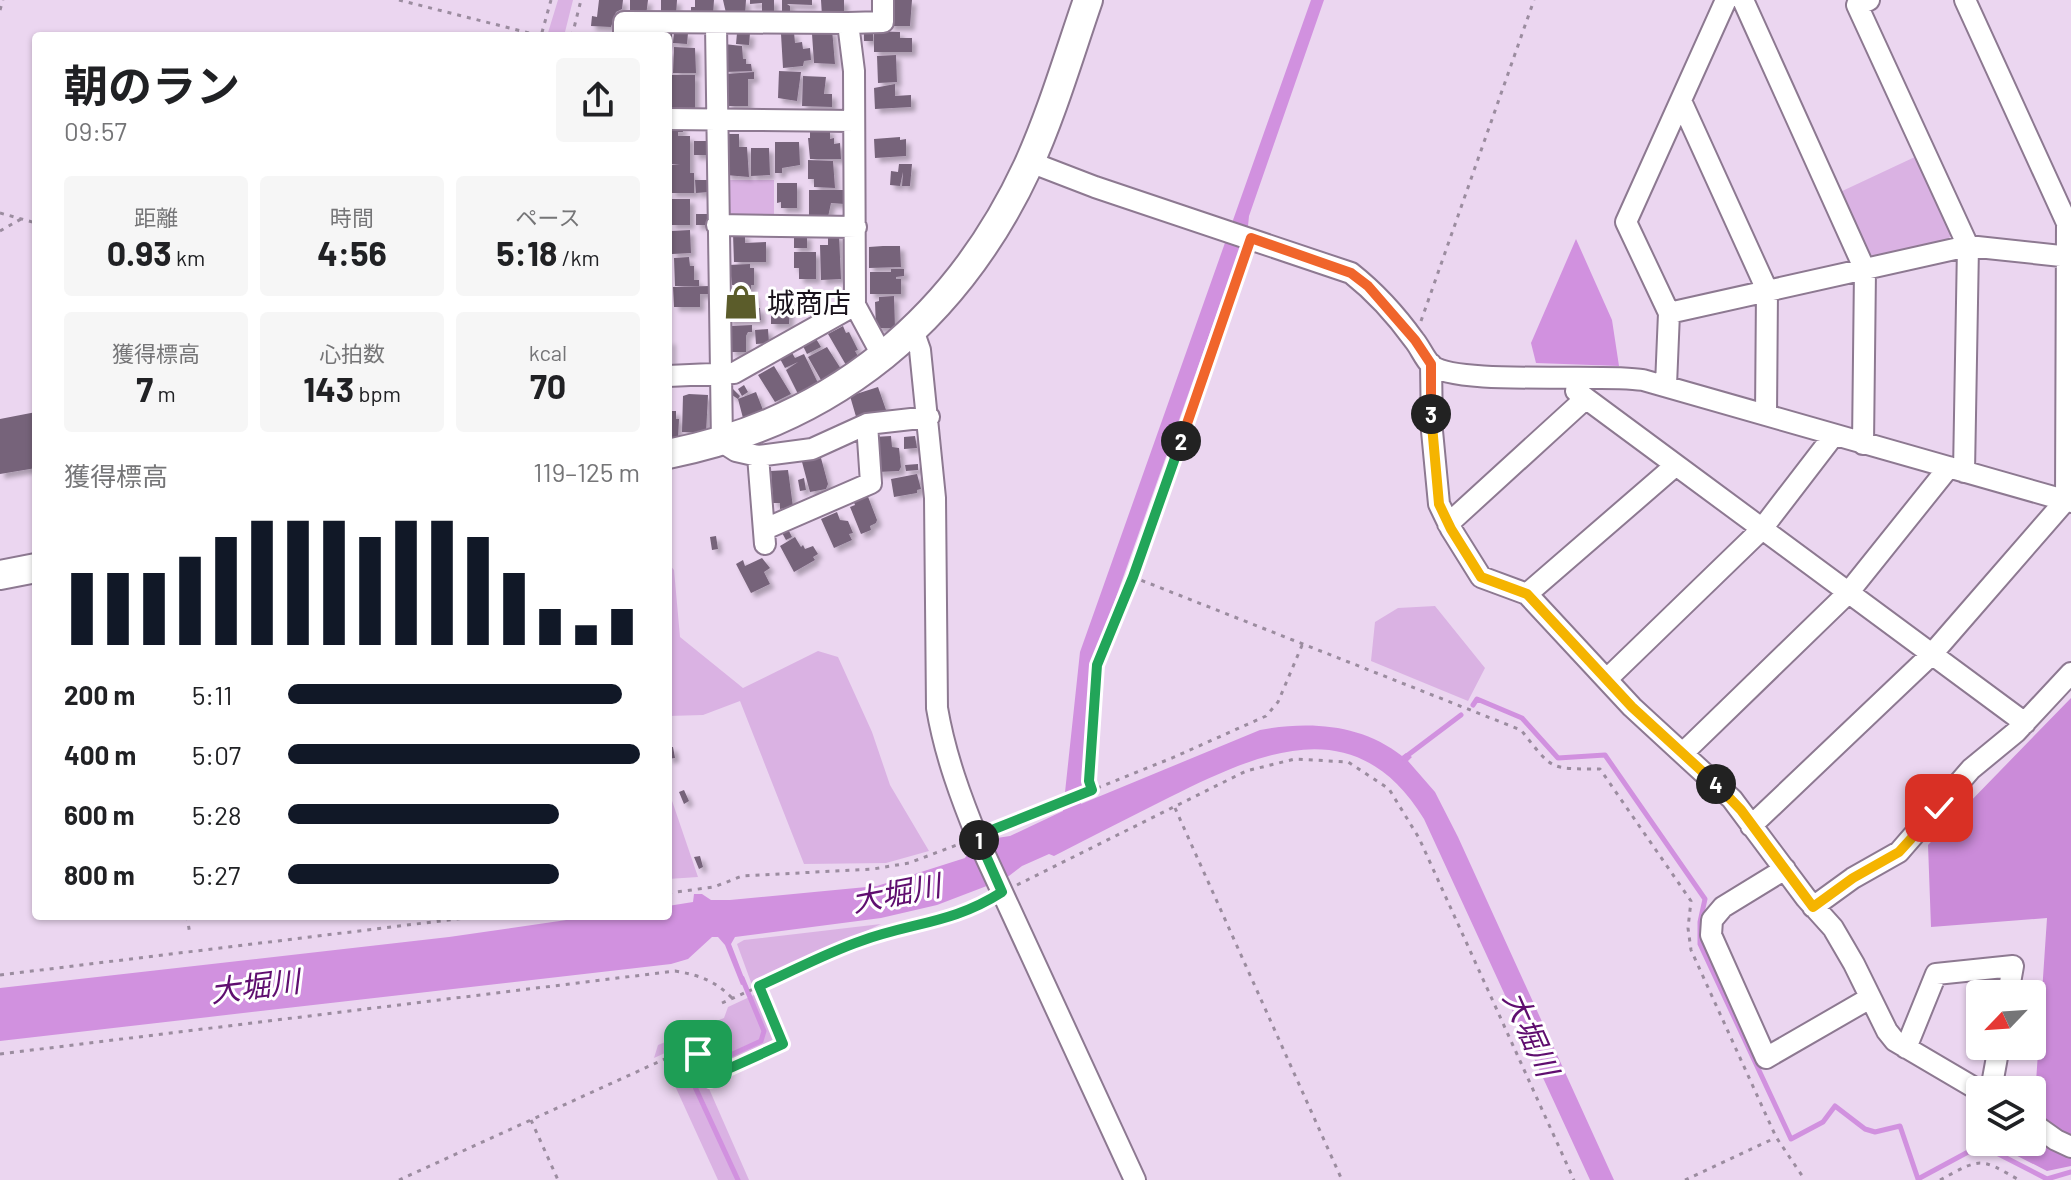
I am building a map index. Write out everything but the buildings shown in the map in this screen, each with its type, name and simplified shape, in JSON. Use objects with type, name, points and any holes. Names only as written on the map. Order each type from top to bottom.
[{"type":"street","points":[[624,32],[624,22],[716,25],[883,22],[883,0]]},
{"type":"street","points":[[672,453],[722,442],[770,424],[829,394],[913,330],[968,270],[1007,207],[1030,162],[1088,0]]},
{"type":"street","points":[[1666,385],[1669,313],[1626,222],[1726,0]]},
{"type":"street","points":[[1743,0],[1865,270],[1863,444]]},
{"type":"street","points":[[1684,752],[1848,593],[1956,470],[1968,246],[1857,5],[1869,0]]},
{"type":"street","points":[[1751,826],[1932,654],[2069,501],[2067,223],[1965,0]]},
{"type":"street","points":[[848,23],[854,71],[855,305],[882,355]]},
{"type":"street","points":[[716,25],[722,442]]},
{"type":"street","points":[[1681,101],[1767,290],[1766,415]]},
{"type":"street","points":[[672,119],[854,121]]},
{"type":"street","points":[[1030,162],[1108,192],[1351,273],[1368,286],[1415,340],[1431,364],[1432,431],[1439,504],[1481,577],[1527,594],[1568,642],[1632,707],[1732,799],[1813,907],[1833,928],[1895,1041],[1966,1083]]},
{"type":"street","points":[[717,225],[856,227]]},
{"type":"street","points":[[1669,313],[1968,246],[2069,257]]},
{"type":"street","points":[[672,376],[734,373],[855,305]]},
{"type":"street","points":[[913,330],[920,350],[929,417],[935,498],[937,708],[942,738],[978,839],[1135,1180]]},
{"type":"street","points":[[1431,364],[1455,374],[1626,377],[1666,385],[2069,501]]},
{"type":"street","points":[[1561,377],[1585,399],[2025,723]]},
{"type":"street","points":[[1448,524],[1585,399]]},
{"type":"street","points":[[722,442],[736,451],[758,456],[812,449],[867,424],[929,417]]},
{"type":"street","points":[[758,456],[765,537],[871,483],[867,424]]},
{"type":"street","points":[[1607,679],[1761,530],[1834,435]]},
{"type":"street","points":[[1527,594],[1676,465]]},
{"type":"street","points":[[0,575],[32,569]]},
{"type":"street","points":[[1813,907],[1853,878],[1899,852],[1971,769],[2025,723],[2071,673]]},
{"type":"street","points":[[1785,869],[1723,907],[1712,920],[1711,935],[1766,1058],[1870,998]]},
{"type":"street","points":[[1906,1048],[1936,974],[2013,966],[2010,980]]},
{"type":"street","points":[[2046,1133],[2071,1147]]},
{"type":"path","points":[[0,10],[3,0]]},
{"type":"path","points":[[399,0],[525,32]]},
{"type":"path","points":[[542,32],[551,0]]},
{"type":"path","points":[[573,32],[581,0]]},
{"type":"path","points":[[1415,340],[1534,0]]},
{"type":"path","points":[[0,213],[32,222]]},
{"type":"path","points":[[0,231],[21,219]]},
{"type":"path","points":[[1090,791],[1097,665],[1133,577],[1249,237]]},
{"type":"path","points":[[1133,577],[1521,730],[1546,761],[1558,769],[1600,769],[1691,901],[1688,928],[1691,950],[1776,1137],[1805,1180]]},
{"type":"path","points":[[672,892],[714,887],[742,876],[873,869],[909,863],[978,839],[1266,716],[1278,702],[1303,643]]},
{"type":"path","points":[[722,1003],[863,940],[978,908],[1001,889],[1175,808],[1246,771],[1295,759],[1348,762],[1389,789],[1419,838],[1574,1180]]},
{"type":"path","points":[[1175,808],[1342,1180]]},
{"type":"path","points":[[188,920],[190,935]]},
{"type":"path","points":[[0,975],[448,920]]},
{"type":"path","points":[[0,1054],[675,971],[699,975],[721,986],[733,999]]},
{"type":"path","points":[[399,1180],[667,1058],[698,1054],[710,1081],[728,1069],[783,1044],[756,988]]},
{"type":"path","points":[[1745,1069],[1751,1066]]},
{"type":"path","points":[[531,1120],[558,1180]]},
{"type":"path","points":[[1685,1180],[1776,1137]]},
{"type":"path","points":[[1940,1180],[1981,1161],[2019,1180]]},
{"type":"shaded area","points":[[558,0],[573,0],[565,32],[548,32]]},
{"type":"shaded area","points":[[1917,156],[1952,233],[1947,242],[1877,259],[1865,251],[1838,193]]},
{"type":"shaded area","points":[[725,180],[774,180],[774,218],[732,219],[724,209]]},
{"type":"shaded area","points":[[672,568],[680,637],[743,688],[818,651],[838,657],[872,732],[890,785],[929,851],[886,863],[804,864],[740,701],[703,715],[672,716]]},
{"type":"shaded area","points":[[1435,606],[1485,668],[1468,701],[1371,661],[1375,622],[1398,608]]},
{"type":"shaded area","points":[[2071,698],[2071,1166],[2047,1171],[2018,1156],[2046,1156],[2046,1076],[2036,1076],[2037,1060],[2046,1060],[2046,980],[2043,980],[2047,918],[1931,927],[1928,845]]},
{"type":"shaded area","points":[[672,801],[698,877],[672,879]]},
{"type":"shaded area","points":[[881,924],[752,985],[737,944],[744,940]]},
{"type":"shaded area","points":[[758,993],[777,1042],[714,1072],[696,1039],[654,1058],[658,1045],[724,1018],[728,1007]]},
{"type":"shaded area","points":[[696,1059],[749,1180],[718,1180],[665,1064]]},
{"type":"water","name":"大堀川","points":[[1311,0],[1324,0],[1248,226],[1093,662],[1081,804],[1260,730],[1279,727],[1316,726],[1352,731],[1386,745],[1402,756],[1406,753],[1412,757],[1408,761],[1435,792],[1458,837],[1614,1180],[1590,1180],[1424,819],[1397,784],[1368,762],[1338,751],[1306,750],[1272,755],[1239,766],[1204,780],[1054,856],[1049,854],[1022,866],[1005,879],[937,905],[881,918],[735,937],[731,944],[746,983],[741,985],[725,945],[718,937],[712,937],[688,959],[671,964],[0,1041],[0,988],[449,937],[566,920],[672,920],[672,905],[693,902],[694,894],[702,894],[711,900],[730,900],[877,886],[965,858],[972,846],[977,850],[990,839],[1010,836],[1063,811],[1080,652]]},
{"type":"water","points":[[1576,239],[1612,320],[1619,366],[1536,363],[1531,343]]},
{"type":"waterway","points":[[1473,705],[1477,699],[1522,718],[1558,758],[1605,755],[1705,899],[1700,922],[1700,944],[1791,1139],[1823,1122],[1835,1106],[1865,1129],[1875,1132],[1900,1126],[1918,1179],[1981,1145],[2047,1179],[2071,1172]]},
{"type":"waterway","points":[[1404,758],[1461,715]]},
{"type":"waterway","points":[[738,1180],[689,1074],[761,1041],[764,1031],[742,978]]},
{"type":"place","name":"城商店","points":[[741,302]]},
{"type":"route","points":[[698,1054],[710,1081],[728,1069],[783,1044],[759,986],[863,940],[978,908],[1002,892],[977,836],[1092,790],[1089,781],[1097,665],[1133,577],[1251,238],[1351,273],[1368,286],[1415,340],[1431,364],[1432,431],[1439,504],[1481,577],[1527,594],[1568,642],[1632,707],[1732,799],[1813,907],[1853,878],[1899,852],[1939,808]]}]
